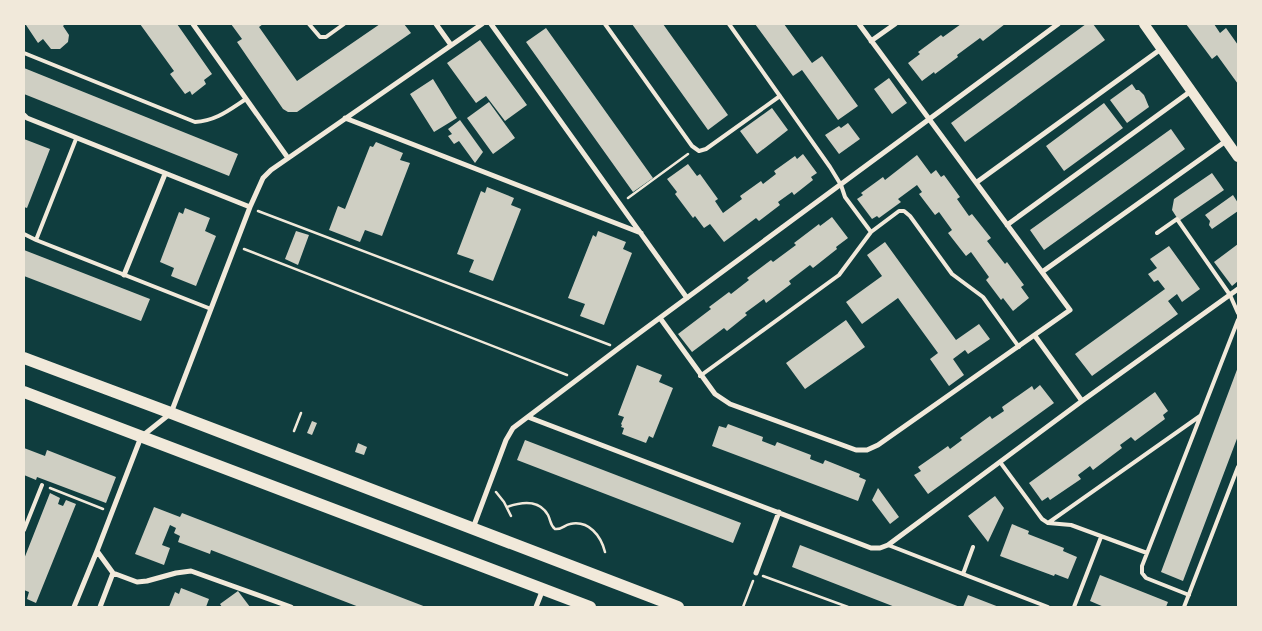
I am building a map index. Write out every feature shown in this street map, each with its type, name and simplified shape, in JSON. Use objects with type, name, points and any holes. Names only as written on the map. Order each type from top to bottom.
[{"type":"main road","points":[[1144,24],[1238,157]]},
{"type":"main road","points":[[24,358],[678,607]]},
{"type":"main road","points":[[24,392],[590,607]]},
{"type":"street","points":[[193,24],[288,158]]},
{"type":"street","points":[[436,24],[451,45]]},
{"type":"street","points":[[74,607],[141,437],[172,413],[250,207],[263,178],[288,158],[482,24]]},
{"type":"street","points":[[491,24],[687,298]]},
{"type":"street","points":[[660,318],[700,376],[715,394],[730,404],[856,450],[867,450],[878,446],[1070,310],[859,24]]},
{"type":"street","points":[[871,41],[895,24]]},
{"type":"street","points":[[472,529],[508,434],[619,348],[930,119],[1054,25]]},
{"type":"street","points":[[977,182],[1161,49]]},
{"type":"street","points":[[1007,224],[1192,91]]},
{"type":"street","points":[[24,115],[26,118],[250,207]]},
{"type":"street","points":[[345,118],[641,233]]},
{"type":"street","points":[[1042,272],[1227,141]]},
{"type":"street","points":[[124,275],[165,174]]},
{"type":"street","points":[[528,417],[871,548],[880,548],[888,545],[1082,401],[1238,290]]},
{"type":"street","points":[[1035,336],[1082,401]]},
{"type":"street","points":[[756,573],[779,512]]},
{"type":"street","points":[[97,551],[113,574],[137,582],[147,581],[176,572],[191,571],[291,607]]},
{"type":"street","points":[[100,607],[113,574]]},
{"type":"street","points":[[536,607],[543,589]]},
{"type":"lane","points":[[309,24],[320,37],[326,37],[344,24]]},
{"type":"lane","points":[[605,24],[697,150],[706,149],[780,96]]},
{"type":"lane","points":[[729,24],[841,185],[845,197],[870,232]]},
{"type":"lane","points":[[24,53],[195,122],[217,118],[246,99]]},
{"type":"lane","points":[[36,240],[76,138]]},
{"type":"lane","points":[[700,376],[839,275],[870,232],[899,211],[904,211],[910,216],[952,274],[983,297],[1019,347]]},
{"type":"lane","points":[[1156,233],[1177,219],[1230,295],[1238,312]]},
{"type":"lane","points":[[24,234],[211,309]]},
{"type":"lane","points":[[1189,595],[1146,578],[1142,573],[1142,566],[1238,320]]},
{"type":"lane","points":[[1048,522],[1200,415]]},
{"type":"lane","points":[[1000,462],[1042,519],[1048,522],[1071,526],[1146,553]]},
{"type":"lane","points":[[1184,607],[1238,468]]},
{"type":"lane","points":[[24,530],[42,485]]},
{"type":"lane","points":[[1074,607],[1101,536]]},
{"type":"lane","points":[[888,545],[1048,607]]},
{"type":"lane","points":[[963,574],[973,547]]},
{"type":"path","points":[[621,204],[697,150]]},
{"type":"path","points":[[250,207],[619,348]]},
{"type":"path","points":[[235,246],[578,379]]},
{"type":"path","points":[[294,431],[301,413]]},
{"type":"path","points":[[42,485],[112,512]]},
{"type":"path","points":[[487,490],[499,494],[511,516]]},
{"type":"path","points":[[507,507],[516,504],[532,503],[545,511],[549,517],[550,525],[555,529],[562,529],[570,524],[590,528],[600,537],[605,552]]},
{"type":"path","points":[[743,607],[756,573],[848,607]]},
{"type":"building","points":[[65,24],[63,26],[69,35],[68,42],[60,49],[51,49],[43,39],[38,43],[26,25]]},
{"type":"building","points":[[140,24],[177,24],[212,74],[204,80],[206,84],[192,95],[190,91],[185,94],[170,74],[174,71]]},
{"type":"building","points":[[231,24],[263,24],[259,27],[297,81],[380,24],[404,24],[411,33],[297,112],[288,112],[283,109],[237,42],[242,39]]},
{"type":"building","points":[[632,24],[663,24],[728,115],[708,130]]},
{"type":"building","points":[[755,24],[784,24],[812,63],[822,56],[858,106],[838,120],[802,70],[793,76]]},
{"type":"building","points":[[961,24],[1005,24],[983,41],[980,38],[957,55],[958,57],[922,81],[908,63],[920,54],[918,52],[941,35],[943,37]]},
{"type":"building","points":[[1086,24],[1093,24],[1105,40],[965,142],[951,123]]},
{"type":"building","points":[[1186,24],[1214,24],[1220,33],[1226,28],[1238,45],[1238,84],[1217,55],[1212,59]]},
{"type":"building","points":[[546,28],[653,178],[633,192],[526,42]]},
{"type":"building","points":[[480,40],[527,105],[505,121],[486,96],[476,103],[447,63]]},
{"type":"building","points":[[24,68],[238,154],[229,176],[24,94]]},
{"type":"building","points":[[889,78],[907,103],[892,114],[874,89]]},
{"type":"building","points":[[433,79],[457,118],[434,132],[410,94]]},
{"type":"building","points":[[1132,84],[1136,90],[1139,90],[1144,95],[1149,107],[1127,123],[1110,100]]},
{"type":"building","points":[[489,102],[515,138],[493,154],[467,118]]},
{"type":"building","points":[[1104,103],[1123,128],[1064,171],[1046,146]]},
{"type":"building","points":[[772,108],[788,130],[757,154],[740,131]]},
{"type":"building","points":[[460,120],[483,152],[475,163],[459,141],[454,144],[448,136],[452,134],[448,129]]},
{"type":"building","points":[[848,123],[860,139],[839,154],[825,135],[839,126],[841,128]]},
{"type":"building","points":[[1171,129],[1185,149],[1044,250],[1030,230]]},
{"type":"building","points":[[24,139],[50,149],[27,208],[24,207]]},
{"type":"building","points":[[376,142],[403,153],[400,160],[410,163],[382,236],[365,230],[360,242],[329,230],[338,206],[345,209],[370,146],[373,147]]},
{"type":"building","points":[[803,154],[817,173],[811,177],[813,180],[794,195],[792,192],[778,202],[780,205],[759,221],[756,218],[724,242],[710,224],[704,228],[695,216],[693,218],[675,194],[677,192],[667,179],[688,164],[697,176],[700,174],[718,199],[715,201],[723,213],[742,199],[740,196],[761,181],[763,184],[776,174],[774,171],[795,156],[797,159]]},
{"type":"building","points":[[917,155],[931,174],[936,170],[941,177],[944,175],[960,197],[957,199],[969,216],[972,214],[991,238],[987,241],[1005,264],[1007,262],[1024,285],[1021,287],[1029,298],[1013,311],[1003,298],[1001,300],[986,280],[989,277],[971,252],[966,256],[948,233],[952,230],[939,212],[935,215],[919,194],[922,192],[917,185],[898,199],[901,202],[879,218],[877,216],[872,219],[857,199],[863,195],[861,193],[883,177],[885,180]]},
{"type":"building","points":[[1212,173],[1224,190],[1179,221],[1172,210],[1174,199]]},
{"type":"building","points":[[487,187],[514,198],[511,205],[521,209],[493,281],[469,272],[474,260],[457,254],[481,191],[485,193]]},
{"type":"building","points":[[1233,195],[1238,203],[1238,211],[1212,229],[1209,225],[1210,221],[1205,215]]},
{"type":"building","points":[[185,208],[210,218],[205,231],[216,236],[196,286],[171,276],[174,268],[160,262],[179,212],[183,214]]},
{"type":"building","points":[[832,217],[848,238],[836,247],[837,249],[813,268],[810,265],[789,281],[791,284],[766,303],[764,299],[745,313],[747,315],[727,331],[724,328],[692,352],[678,334],[711,309],[709,307],[729,292],[731,294],[749,280],[747,278],[771,260],[773,262],[796,245],[794,243],[819,224],[820,226]]},
{"type":"building","points":[[296,231],[309,235],[298,265],[285,259]]},
{"type":"building","points":[[598,231],[626,242],[623,249],[632,253],[604,325],[580,316],[585,304],[568,298],[593,235],[596,237]]},
{"type":"building","points":[[885,242],[956,340],[979,324],[990,339],[968,354],[965,350],[953,359],[964,375],[949,386],[930,359],[938,353],[898,298],[862,324],[846,302],[882,276],[867,255]]},
{"type":"building","points":[[1238,244],[1238,281],[1232,286],[1214,262]]},
{"type":"building","points":[[1169,246],[1200,289],[1182,302],[1177,294],[1168,301],[1178,314],[1092,376],[1075,354],[1165,289],[1158,280],[1154,282],[1148,274],[1157,268],[1150,259]]},
{"type":"building","points":[[24,250],[150,299],[141,321],[24,276]]},
{"type":"building","points":[[846,320],[865,347],[805,389],[786,363]]},
{"type":"building","points":[[637,365],[662,375],[659,382],[673,388],[653,438],[649,436],[646,443],[622,434],[624,428],[621,427],[621,424],[624,417],[618,415]]},
{"type":"building","points":[[1238,367],[1238,436],[1183,581],[1161,572]]},
{"type":"building","points":[[1040,385],[1054,403],[928,494],[914,475],[921,471],[918,467],[948,446],[950,449],[962,440],[960,438],[990,416],[992,419],[1004,411],[1002,407],[1032,386],[1034,390]]},
{"type":"building","points":[[1155,392],[1168,411],[1163,415],[1165,419],[1135,441],[1131,437],[1120,445],[1122,448],[1093,470],[1090,466],[1078,475],[1081,479],[1050,500],[1048,497],[1042,501],[1029,483]]},
{"type":"building","points":[[312,421],[317,423],[312,435],[307,433]]},
{"type":"building","points":[[728,424],[763,437],[762,441],[775,446],[777,442],[811,455],[810,459],[823,464],[825,460],[860,474],[859,477],[866,480],[858,501],[712,446],[719,426],[726,428]]},
{"type":"building","points":[[525,440],[741,523],[733,543],[517,460]]},
{"type":"building","points":[[358,443],[367,447],[364,455],[355,452]]},
{"type":"building","points":[[24,448],[45,456],[47,450],[116,477],[106,503],[37,477],[36,480],[24,475]]},
{"type":"building","points":[[878,488],[899,517],[890,524],[872,500]]},
{"type":"building","points":[[50,493],[60,498],[58,504],[63,506],[66,500],[76,504],[36,603],[27,599],[29,592],[24,590],[24,559]]},
{"type":"building","points":[[995,496],[1004,508],[988,542],[968,516]]},
{"type":"building","points":[[154,507],[180,517],[182,513],[426,607],[359,607],[211,550],[210,554],[178,542],[180,536],[174,533],[176,528],[170,525],[162,545],[170,548],[164,565],[135,554]]},
{"type":"building","points":[[1012,524],[1029,531],[1028,534],[1064,548],[1063,551],[1077,557],[1068,579],[1055,574],[1054,576],[1000,556]]},
{"type":"building","points":[[800,545],[960,607],[895,607],[792,567]]},
{"type":"building","points":[[1100,575],[1168,602],[1166,607],[1104,607],[1090,601]]},
{"type":"building","points":[[181,588],[209,599],[206,607],[169,607],[175,592],[179,594]]},
{"type":"building","points":[[238,591],[250,607],[222,607],[220,604]]},
{"type":"building","points":[[968,595],[999,607],[963,607]]}]
